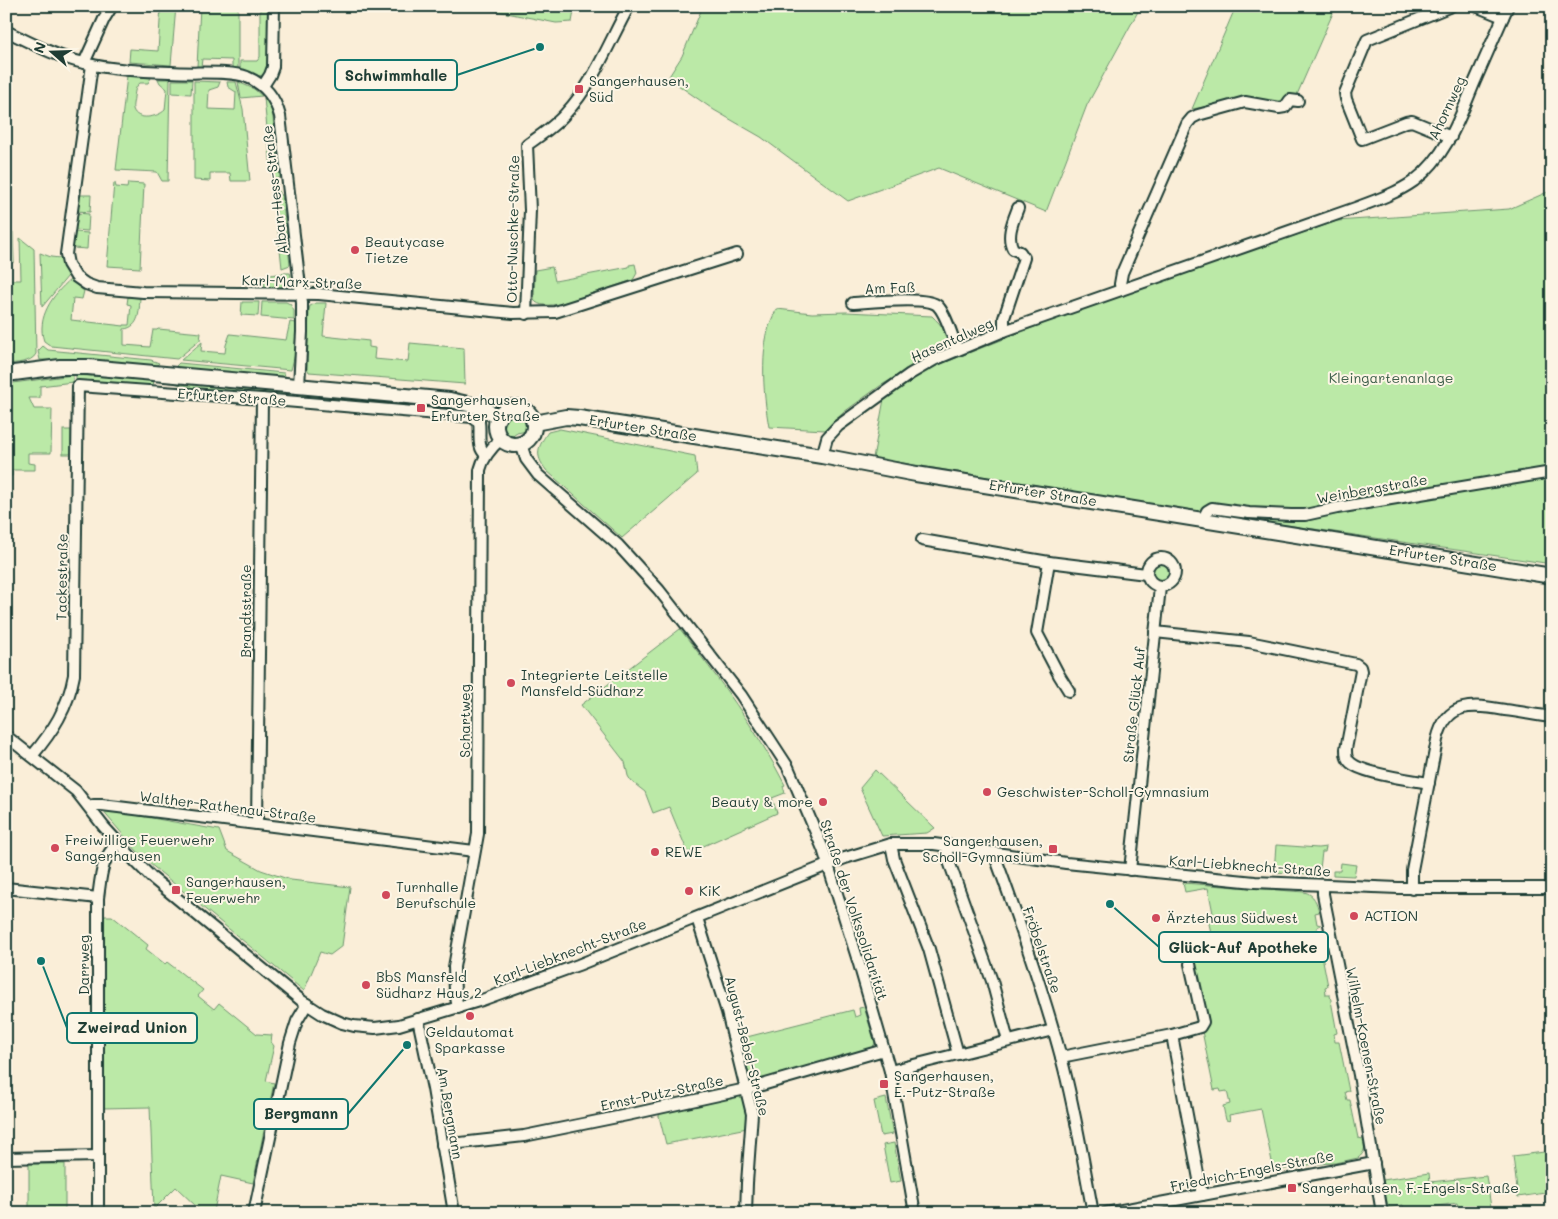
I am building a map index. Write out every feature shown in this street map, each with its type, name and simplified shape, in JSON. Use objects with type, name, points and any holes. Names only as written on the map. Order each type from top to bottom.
[{"type":"main road","name":"Erfurter Straße","points":[[6,374],[70,367],[299,386],[458,401],[477,406],[499,417]]},
{"type":"main road","points":[[518,408],[528,413],[534,423],[532,436],[521,444],[510,444],[501,439],[497,430],[499,417],[509,409],[518,408]]},
{"type":"main road","name":"Erfurter Straße","points":[[534,423],[561,418],[579,418],[1552,576]]},
{"type":"street","points":[[88,64],[104,19],[112,6]]},
{"type":"street","points":[[6,31],[55,53],[88,64],[172,72],[238,75],[250,78],[263,86],[273,67],[274,6]]},
{"type":"street","name":"Otto-Nuschke-Straße","points":[[526,314],[530,216],[527,145],[545,133],[565,115],[578,99],[629,6]]},
{"type":"street","points":[[1451,6],[1367,40],[1345,93],[1362,139],[1406,122],[1412,122],[1451,137]]},
{"type":"street","points":[[1476,6],[1503,17]]},
{"type":"street","name":"Ahornweg","points":[[1326,218],[1384,197],[1406,186],[1436,160],[1451,137],[1508,6]]},
{"type":"street","name":"Karl-Marx-Straße","points":[[88,64],[66,250],[68,264],[76,277],[92,287],[143,292],[301,294],[526,314],[555,312],[737,254]]},
{"type":"street","name":"Alban-Hess-Straße","points":[[263,86],[272,96],[280,116],[301,294],[302,332],[299,386]]},
{"type":"street","points":[[1121,290],[1122,273],[1180,140],[1192,118],[1245,102],[1279,108],[1285,107],[1290,100],[1298,101]]},
{"type":"street","points":[[1004,332],[1004,318],[1024,258],[1011,245],[1012,222],[1018,208]]},
{"type":"street","name":"Hasentalweg","points":[[822,456],[827,438],[844,421],[910,374],[934,360],[1004,332],[1326,218]]},
{"type":"street","name":"Am Faß","points":[[853,303],[919,301],[934,303],[942,312],[957,350]]},
{"type":"street","points":[[156,391],[158,374]]},
{"type":"street","name":"Erfurter Straße","points":[[78,386],[472,416],[479,422],[480,446],[486,455]]},
{"type":"street","name":"Tackestraße","points":[[32,756],[54,729],[70,695],[74,675],[78,386]]},
{"type":"street","name":"Brandtstraße","points":[[257,824],[262,399]]},
{"type":"street","name":"Schartweg","points":[[458,1008],[454,967],[478,830],[480,470],[486,455],[501,439]]},
{"type":"street","name":"Straße der Volkssolidarität","points":[[521,444],[526,459],[538,475],[618,545],[660,590],[741,696],[788,767],[828,865],[860,964],[890,1071],[915,1213]]},
{"type":"street","name":"Weinbergstraße","points":[[1203,519],[1207,511],[1212,508],[1269,515],[1305,515],[1552,472]]},
{"type":"street","points":[[922,540],[1049,562],[1146,574]]},
{"type":"street","points":[[1163,558],[1174,567],[1174,578],[1168,585],[1160,587],[1150,582],[1146,574],[1150,563],[1155,559],[1163,558]]},
{"type":"street","points":[[1049,562],[1037,633],[1069,691]]},
{"type":"street","name":"Straße Glück Auf","points":[[1130,870],[1160,587]]},
{"type":"street","name":"Straße Glück Auf","points":[[1155,632],[1249,642],[1348,661],[1360,667],[1346,749],[1348,759],[1354,766],[1364,770],[1429,783]]},
{"type":"street","points":[[1412,889],[1412,869],[1429,783],[1441,728],[1447,718],[1456,711],[1475,706],[1552,717]]},
{"type":"street","points":[[6,736],[76,791],[90,808]]},
{"type":"street","name":"Walther-Rathenau-Straße","points":[[90,808],[99,804],[474,851]]},
{"type":"street","name":"Karl-Liebknecht-Straße","points":[[90,808],[118,843],[156,881],[307,1004],[337,1020],[361,1027],[388,1027],[458,1008],[578,965],[845,858],[890,844],[948,845],[1130,870],[1226,880],[1412,889],[1552,888]]},
{"type":"street","name":"Darrweg","points":[[98,1213],[98,898],[103,866],[107,855],[118,843]]},
{"type":"street","points":[[890,844],[894,859],[929,948],[958,1054]]},
{"type":"street","points":[[948,845],[947,856],[992,980],[1008,1041]]},
{"type":"street","name":"Fröbelstraße","points":[[996,853],[996,859],[1024,938],[1061,1057],[1071,1097],[1093,1213]]},
{"type":"street","name":"Wilhelm-Koenen-Straße","points":[[1323,886],[1382,1213]]},
{"type":"street","points":[[6,888],[98,898]]},
{"type":"street","name":"August-Bebel-Straße","points":[[697,918],[725,1004],[751,1109],[753,1123],[747,1175],[746,1213]]},
{"type":"street","points":[[1061,1057],[1172,1035],[1200,1027],[1203,1022],[1190,964]]},
{"type":"street","points":[[254,1213],[290,1043],[307,1004]]},
{"type":"street","name":"Am Bergmann","points":[[418,1019],[454,1213]]},
{"type":"street","points":[[890,1071],[1053,1030]]},
{"type":"street","points":[[1172,1035],[1202,1195]]},
{"type":"street","name":"Ernst-Putz-Straße","points":[[442,1146],[524,1136],[745,1089],[884,1050]]},
{"type":"street","points":[[6,1158],[98,1156]]},
{"type":"street","name":"Friedrich-Engels-Straße","points":[[1106,1213],[1136,1210],[1202,1195],[1374,1163]]},
{"type":"green space","points":[[161,6],[176,6],[171,65],[129,62],[130,49],[158,51]]},
{"type":"green space","points":[[200,6],[238,6],[238,69],[232,68],[232,60],[202,59],[201,67],[197,67]]},
{"type":"green space","points":[[260,6],[271,6],[271,55],[266,74],[259,76],[240,69],[240,61],[257,61],[260,57]]},
{"type":"green space","points":[[472,6],[575,6],[572,22],[556,23]]},
{"type":"green space","points":[[703,6],[1141,6],[1087,105],[1046,212],[939,168],[848,201],[761,137],[714,110],[668,78],[682,56]]},
{"type":"green space","points":[[1236,6],[1336,6],[1296,97],[1282,104],[1247,100],[1192,109]]},
{"type":"green space","points":[[127,76],[151,78],[148,83],[140,83],[135,91],[133,109],[135,113],[143,117],[158,115],[165,110],[167,89],[158,79],[170,79],[168,181],[162,181],[157,172],[116,170]]},
{"type":"green space","points":[[172,80],[192,80],[191,94],[172,93]]},
{"type":"green space","points":[[194,81],[220,82],[218,87],[209,90],[208,109],[235,110],[236,92],[228,87],[227,82],[236,82],[243,109],[250,181],[231,181],[230,173],[210,173],[210,181],[194,180]]},
{"type":"green space","points":[[238,82],[254,89],[262,96],[241,98]]},
{"type":"green space","points":[[264,98],[271,108],[273,118],[280,178],[272,179]]},
{"type":"green space","points":[[114,183],[116,187],[127,188],[128,183],[144,184],[140,268],[107,266]]},
{"type":"green space","points":[[273,185],[278,185],[279,194],[282,195],[290,265],[282,268]]},
{"type":"green space","name":"Kleingartenanlage","points":[[1552,190],[1552,564],[1198,512],[873,458],[884,399],[928,369],[1062,316],[1337,221],[1509,209]]},
{"type":"green space","points":[[79,195],[91,195],[90,212],[77,211]]},
{"type":"green space","points":[[77,213],[89,214],[88,231],[75,230]]},
{"type":"green space","points":[[6,232],[13,232],[14,262],[8,263],[6,259]]},
{"type":"green space","points":[[75,232],[88,233],[87,249],[73,248]]},
{"type":"green space","points":[[20,238],[34,249],[36,354],[27,361],[6,364],[6,280],[21,280]]},
{"type":"green space","points":[[40,253],[60,258],[68,276],[42,307]]},
{"type":"green space","points":[[635,264],[637,273],[633,280],[609,288],[610,290],[553,305],[538,304],[534,300],[535,270],[552,267],[555,281],[629,267],[629,265]]},
{"type":"green space","points":[[290,273],[291,277],[286,286],[278,287],[277,290],[265,289],[263,276]]},
{"type":"green space","points":[[70,280],[84,291],[82,299],[73,298],[71,320],[129,325],[131,305],[127,304],[128,297],[140,298],[136,322],[129,328],[124,329],[124,345],[150,347],[153,330],[158,329],[201,333],[200,340],[177,359],[51,346],[44,341],[42,324],[44,315],[52,299]]},
{"type":"green space","points":[[242,302],[259,302],[258,316],[241,315]]},
{"type":"green space","points":[[262,302],[286,302],[290,304],[294,311],[294,320],[261,317]]},
{"type":"green space","points":[[316,303],[326,303],[323,336],[369,341],[369,347],[375,348],[374,359],[408,362],[410,343],[464,348],[465,384],[309,372],[307,368],[309,310],[310,306]]},
{"type":"green space","points":[[777,309],[812,313],[846,312],[932,316],[946,333],[946,347],[880,386],[844,412],[825,430],[769,427],[764,383],[765,350],[771,321]]},
{"type":"green space","points":[[290,322],[296,323],[295,354],[291,370],[181,360],[202,342],[201,351],[225,353],[230,334],[286,340]]},
{"type":"green space","points":[[43,346],[48,350],[151,360],[159,363],[156,366],[84,360],[40,360],[38,351]]},
{"type":"green space","points":[[179,363],[284,373],[285,376],[283,379],[175,370]]},
{"type":"green space","points":[[73,375],[73,382],[40,386],[40,398],[29,398],[34,409],[52,409],[51,453],[28,453],[28,463],[35,464],[35,470],[12,470],[12,476],[6,476],[6,386],[13,383]]},
{"type":"green space","points":[[76,375],[151,380],[154,383],[151,386],[76,382]]},
{"type":"green space","points":[[174,380],[284,389],[283,396],[196,389],[174,383]]},
{"type":"green space","points":[[289,392],[392,400],[417,405],[416,409],[290,397],[288,396]]},
{"type":"green space","points":[[511,414],[518,414],[526,420],[527,431],[517,433],[510,438],[504,432],[503,425],[506,417]]},
{"type":"green space","points":[[560,429],[695,456],[697,474],[622,538],[546,470],[542,464],[539,451],[542,442],[548,432]]},
{"type":"green space","points":[[63,430],[71,430],[71,454],[63,454]]},
{"type":"green space","points":[[1157,561],[1165,561],[1171,567],[1171,575],[1165,581],[1157,581],[1151,575],[1151,567]]},
{"type":"green space","points":[[680,629],[723,685],[762,744],[785,785],[783,786],[785,793],[772,798],[777,813],[688,853],[669,807],[653,813],[645,792],[631,781],[628,776],[625,762],[581,705]]},
{"type":"green space","points":[[875,770],[935,828],[927,833],[882,836],[860,788]]},
{"type":"green space","points":[[101,809],[219,830],[227,851],[261,870],[291,880],[350,887],[342,946],[330,955],[320,952],[304,991],[143,858]]},
{"type":"green space","points":[[1276,845],[1326,847],[1325,852],[1322,852],[1320,869],[1326,870],[1326,875],[1274,872]]},
{"type":"green space","points":[[1341,863],[1356,865],[1354,876],[1333,875],[1333,871],[1340,871]]},
{"type":"green space","points":[[1183,883],[1304,892],[1315,899],[1319,912],[1315,913],[1317,924],[1321,925],[1317,927],[1317,930],[1328,986],[1325,987],[1326,995],[1330,995],[1337,1033],[1334,1034],[1335,1042],[1339,1042],[1349,1091],[1345,1092],[1347,1100],[1350,1100],[1358,1138],[1363,1139],[1364,1144],[1363,1152],[1358,1158],[1274,1171],[1261,1109],[1229,1115],[1230,1121],[1226,1120],[1223,1106],[1230,1104],[1227,1091],[1214,1090],[1202,1031],[1205,1025],[1192,965],[1197,941],[1212,937],[1207,915],[1213,913],[1208,888],[1185,892]]},
{"type":"green space","points":[[103,916],[112,916],[148,945],[146,949],[165,964],[167,962],[203,990],[198,996],[214,1009],[219,1003],[257,1034],[272,1035],[271,1042],[274,1046],[266,1081],[274,1083],[253,1183],[221,1176],[214,1211],[200,1210],[176,1187],[154,1209],[150,1107],[103,1108]]},
{"type":"green space","points":[[864,1007],[875,1043],[873,1047],[761,1080],[748,1081],[739,1039],[853,1010],[855,1017],[860,1015],[859,1008]]},
{"type":"green space","points":[[740,1096],[746,1107],[747,1128],[666,1144],[659,1116],[660,1113]]},
{"type":"green space","points":[[886,1098],[893,1134],[881,1136],[874,1101]]},
{"type":"green space","points":[[894,1143],[901,1181],[890,1183],[883,1145]]},
{"type":"green space","points":[[1552,1151],[1552,1192],[1518,1197],[1513,1156]]},
{"type":"green space","points":[[29,1164],[65,1164],[65,1210],[29,1210]]},
{"type":"green space","points":[[1429,1173],[1430,1182],[1486,1176],[1492,1213],[1465,1213],[1464,1209],[1459,1210],[1457,1203],[1404,1211],[1403,1205],[1388,1208],[1383,1180]]},
{"type":"place","name":"Schwimmhalle","points":[[540,47]]},
{"type":"place","name":"Sangerhausen, Süd","points":[[579,89]]},
{"type":"place","name":"Beautycase Tietze","points":[[355,250]]},
{"type":"place","name":"Sangerhausen, Erfurter Straße","points":[[421,408]]},
{"type":"place","name":"Integrierte Leitstelle Mansfeld-Südharz","points":[[511,683]]},
{"type":"place","name":"Geschwister-Scholl-Gymnasium","points":[[987,792]]},
{"type":"place","name":"Beauty & more","points":[[823,802]]},
{"type":"place","name":"Freiwillige Feuerwehr Sangerhausen","points":[[55,848]]},
{"type":"place","name":"Sangerhausen, Scholl-Gymnasium","points":[[1053,849]]},
{"type":"place","name":"REWE","points":[[655,852]]},
{"type":"place","name":"Sangerhausen, Feuerwehr","points":[[176,890]]},
{"type":"place","name":"KiK","points":[[689,891]]},
{"type":"place","name":"Turnhalle Berufschule","points":[[386,895]]},
{"type":"place","name":"Glück-Auf Apotheke","points":[[1110,904]]},
{"type":"place","name":"ACTION","points":[[1354,916]]},
{"type":"place","name":"Ärztehaus Südwest","points":[[1156,918]]},
{"type":"place","name":"Zweirad Union","points":[[41,961]]},
{"type":"place","name":"BbS Mansfeld Südharz Haus 2","points":[[366,985]]},
{"type":"place","name":"Geldautomat Sparkasse","points":[[470,1016]]},
{"type":"place","name":"Bergmann","points":[[407,1045]]},
{"type":"place","name":"Sangerhausen, E.-Putz-Straße","points":[[884,1084]]},
{"type":"place","name":"Sangerhausen, F.-Engels-Straße","points":[[1292,1188]]}]
